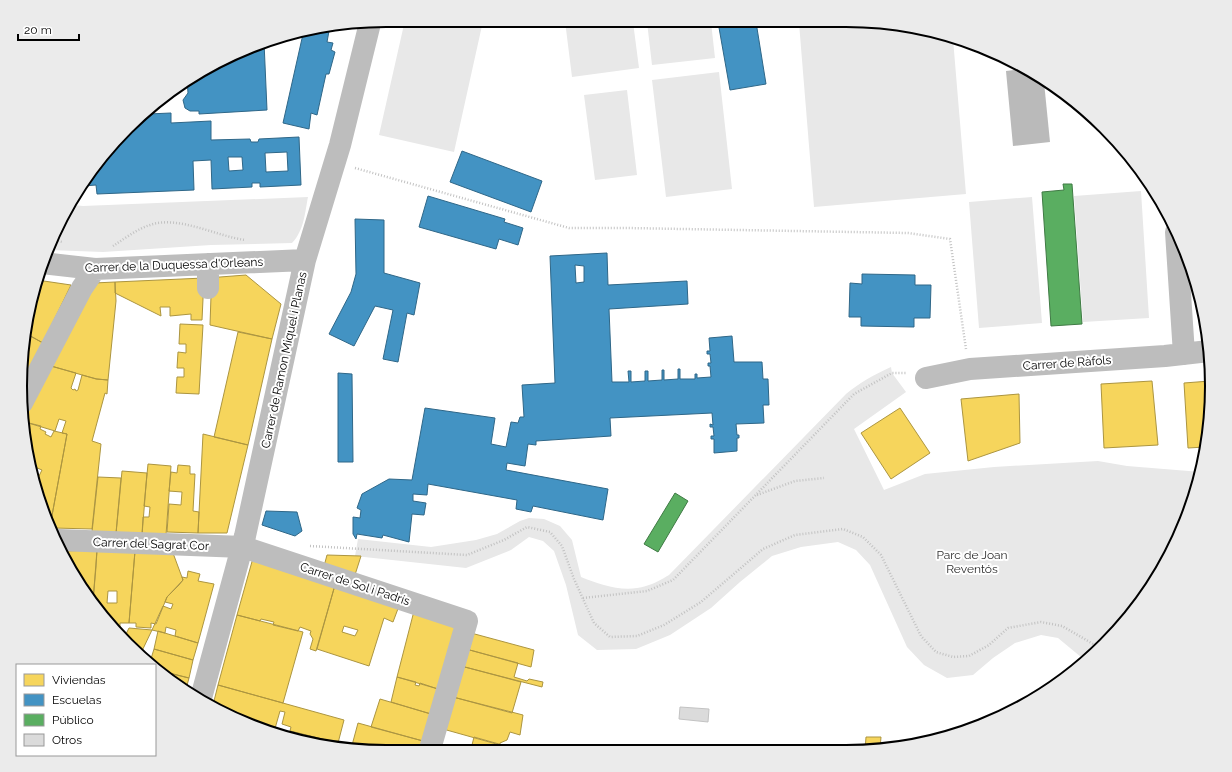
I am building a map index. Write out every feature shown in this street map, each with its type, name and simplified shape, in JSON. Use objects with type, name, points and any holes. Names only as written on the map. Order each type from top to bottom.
[{"type":"street","name":"Carrer de Ramon Miquel i Planas","points":[[203,695],[243,548],[305,260],[340,145],[369,28]]},
{"type":"street","points":[[1177,247],[1184,354]]},
{"type":"street","name":"Carrer de la Duquessa d'Orleans","points":[[49,264],[95,269],[305,260]]},
{"type":"street","points":[[208,264],[208,288]]},
{"type":"street","points":[[27,393],[82,288],[95,269]]},
{"type":"street","name":"Carrer de Ràfols","points":[[917,376],[970,369],[1203,352]]},
{"type":"street","name":"Carrer del Sagrat Cor","points":[[62,540],[243,548]]},
{"type":"street","name":"Carrer de Sol i Padrís","points":[[243,548],[467,621],[431,745]]},
{"type":"path","points":[[335,162],[569,228],[908,233],[950,239],[970,369]]},
{"type":"path","points":[[107,247],[113,246],[144,227],[166,222],[186,225],[247,240]]},
{"type":"path","points":[[58,241],[64,243]]},
{"type":"path","points":[[583,598],[647,591],[673,580],[854,394],[892,373],[917,376]]},
{"type":"path","points":[[756,495],[795,481],[824,478]]},
{"type":"path","points":[[356,549],[467,555],[504,540],[527,526],[550,532],[562,546],[574,579],[594,623],[610,637],[637,636],[664,624],[701,602],[763,549],[795,535],[843,528],[862,537],[881,555],[921,636],[936,652],[954,657],[969,656],[989,645],[1008,628],[1041,622],[1062,626],[1095,645]]},
{"type":"green space","points":[[403,27],[482,27],[454,152],[379,135]]},
{"type":"green space","points":[[566,27],[634,27],[639,68],[572,77]]},
{"type":"green space","points":[[648,27],[712,27],[715,58],[652,65]]},
{"type":"green space","points":[[799,27],[846,27],[893,30],[939,39],[953,44],[966,194],[814,207]]},
{"type":"green space","points":[[719,72],[732,189],[666,197],[652,80]]},
{"type":"green space","points":[[627,90],[637,175],[595,180],[584,95]]},
{"type":"green space","points":[[1141,191],[1149,318],[1083,322],[1074,196]]},
{"type":"green space","points":[[308,197],[302,227],[292,243],[211,245],[103,252],[54,250],[75,206]]},
{"type":"green space","points":[[1032,197],[1042,323],[979,328],[969,202]]},
{"type":"green space","name":"Parc de Joan Reventós","points":[[891,367],[892,373],[906,392],[854,429],[884,490],[925,474],[994,467],[1098,461],[1127,466],[1195,471],[1178,523],[1157,566],[1131,605],[1100,640],[1081,657],[1058,638],[1041,635],[1015,643],[993,658],[973,675],[947,678],[924,665],[907,647],[870,565],[856,550],[838,542],[801,547],[772,556],[711,608],[670,635],[636,649],[597,650],[578,635],[566,585],[554,551],[543,541],[529,537],[511,550],[466,568],[355,556],[358,539],[431,547],[476,540],[497,534],[520,521],[529,518],[544,519],[560,526],[572,540],[581,577],[596,583],[629,589],[649,585],[669,575],[846,394],[867,379]]},
{"type":"shaded area","points":[[1016,70],[1045,88],[1050,142],[1013,146],[1006,71]]},
{"type":"building: Viviendas","points":[[246,275],[281,304],[272,339],[210,325],[211,296],[207,278]]},
{"type":"building: Viviendas","points":[[204,278],[202,320],[191,320],[191,314],[170,316],[170,307],[160,307],[161,316],[115,293],[115,282]]},
{"type":"building: Viviendas","points":[[43,281],[71,285],[43,343],[30,336]]},
{"type":"building: Viviendas","points":[[115,282],[116,301],[108,380],[96,379],[51,366],[94,283]]},
{"type":"building: Viviendas","points":[[180,324],[203,325],[199,394],[176,393],[177,377],[184,377],[184,368],[177,368],[178,352],[186,353],[186,344],[179,344]]},
{"type":"building: Viviendas","points":[[238,332],[272,339],[248,445],[214,437]]},
{"type":"building: Viviendas","points":[[31,336],[43,343],[28,370]]},
{"type":"building: Viviendas","points":[[51,366],[76,373],[71,388],[73,390],[75,389],[76,391],[78,390],[82,375],[108,380],[107,394],[105,393],[92,441],[101,444],[92,529],[56,528],[52,517],[67,434],[62,433],[66,421],[59,419],[55,431],[29,423],[28,411]]},
{"type":"building: Viviendas","points":[[1152,381],[1158,445],[1104,448],[1101,384]]},
{"type":"building: Viviendas","points":[[1205,381],[1204,409],[1200,447],[1188,448],[1184,383]]},
{"type":"building: Viviendas","points":[[1019,394],[1020,443],[968,461],[961,399]]},
{"type":"building: Viviendas","points":[[900,408],[930,453],[891,479],[861,433]]},
{"type":"building: Viviendas","points":[[29,423],[41,426],[40,429],[51,437],[54,431],[67,434],[52,517],[38,476],[42,470],[37,468]]},
{"type":"building: Viviendas","points":[[203,434],[248,445],[227,533],[198,533]]},
{"type":"building: Viviendas","points":[[148,464],[171,466],[166,535],[142,535],[143,517],[149,517],[150,507],[144,506]]},
{"type":"building: Viviendas","points":[[178,465],[190,466],[190,474],[195,474],[193,511],[199,512],[198,533],[167,532],[169,504],[181,505],[182,492],[169,491],[171,472],[177,473]]},
{"type":"building: Viviendas","points":[[122,471],[147,473],[142,535],[116,534]]},
{"type":"building: Viviendas","points":[[98,477],[121,478],[116,533],[92,532]]},
{"type":"building: Viviendas","points":[[97,550],[135,551],[129,623],[120,623],[120,627],[101,605],[94,594]],"holes":[[[108,591],[117,591],[117,603],[107,603]]]},
{"type":"building: Viviendas","points":[[97,550],[94,594],[75,566],[67,551]]},
{"type":"building: Viviendas","points":[[135,551],[173,553],[183,580],[167,597],[156,624],[151,623],[151,628],[136,627],[136,623],[129,623]]},
{"type":"building: Viviendas","points":[[327,555],[361,556],[354,578],[323,570]]},
{"type":"building: Viviendas","points":[[253,558],[335,585],[316,651],[310,649],[313,639],[310,634],[311,631],[300,627],[298,631],[273,625],[274,622],[261,619],[260,621],[237,615]]},
{"type":"building: Viviendas","points":[[188,571],[200,574],[198,581],[214,584],[198,643],[175,636],[176,630],[166,627],[165,633],[152,630],[163,606],[171,609],[173,604],[165,602],[167,597],[183,580],[182,577],[187,578]]},
{"type":"building: Viviendas","points":[[335,585],[399,606],[393,622],[384,618],[369,666],[317,649]],"holes":[[[344,626],[358,630],[355,636],[342,632]]]},
{"type":"building: Viviendas","points":[[414,611],[456,624],[438,689],[397,677]]},
{"type":"building: Viviendas","points":[[237,615],[303,632],[283,703],[218,685]]},
{"type":"building: Viviendas","points":[[129,628],[152,630],[142,650],[126,634]]},
{"type":"building: Viviendas","points":[[158,631],[198,643],[193,660],[154,649]]},
{"type":"building: Viviendas","points":[[471,633],[534,650],[531,667],[466,649]]},
{"type":"building: Viviendas","points":[[154,649],[193,660],[189,678],[171,673],[151,658]]},
{"type":"building: Viviendas","points":[[466,649],[518,663],[514,677],[527,681],[529,679],[543,682],[542,687],[461,666]]},
{"type":"building: Viviendas","points":[[461,666],[521,682],[512,713],[453,697]]},
{"type":"building: Viviendas","points":[[171,673],[189,678],[187,684]]},
{"type":"building: Viviendas","points":[[397,677],[416,682],[415,685],[419,686],[420,683],[438,689],[431,714],[391,702]]},
{"type":"building: Viviendas","points":[[218,685],[344,720],[338,742],[290,731],[291,727],[282,724],[285,712],[280,711],[275,727],[249,718],[214,701]]},
{"type":"building: Viviendas","points":[[453,697],[523,715],[520,735],[510,732],[507,740],[500,743],[500,745],[443,729]]},
{"type":"building: Viviendas","points":[[380,699],[431,714],[423,741],[371,727]]},
{"type":"building: Viviendas","points":[[358,723],[423,741],[422,745],[353,743]]},
{"type":"building: Viviendas","points":[[290,731],[323,739],[293,733]]},
{"type":"building: Viviendas","points":[[474,737],[502,745],[472,745]]},
{"type":"building: Viviendas","points":[[866,737],[881,737],[880,743],[865,744]]},
{"type":"building: Escuelas","points":[[719,27],[757,27],[766,84],[730,90]]},
{"type":"building: Escuelas","points":[[329,32],[327,42],[333,43],[331,50],[335,52],[329,74],[326,74],[317,115],[311,113],[309,129],[283,123],[302,37]]},
{"type":"building: Escuelas","points":[[264,48],[267,110],[199,114],[199,111],[190,111],[185,108],[183,100],[188,93],[188,88],[206,75],[227,64]]},
{"type":"building: Escuelas","points":[[171,113],[171,123],[211,121],[211,140],[250,139],[251,142],[258,142],[259,139],[299,137],[301,185],[260,187],[260,183],[252,183],[252,187],[212,189],[211,160],[193,161],[194,190],[97,194],[96,185],[89,186],[101,167],[132,132],[152,114]],"holes":[[[287,152],[288,171],[266,172],[265,153]],[[228,157],[242,157],[243,170],[229,171]]]},
{"type":"building: Escuelas","points":[[462,151],[542,181],[531,212],[450,182]]},
{"type":"building: Escuelas","points":[[428,196],[505,219],[504,222],[523,228],[518,245],[499,239],[496,249],[419,227]]},
{"type":"building: Escuelas","points":[[355,219],[384,220],[384,273],[420,283],[414,315],[407,313],[398,362],[383,359],[393,310],[375,306],[354,346],[329,334],[351,292],[356,274]]},
{"type":"building: Escuelas","points":[[607,253],[608,285],[687,281],[688,304],[609,309],[612,382],[629,382],[628,371],[631,371],[631,382],[645,381],[645,371],[648,371],[648,381],[662,380],[662,370],[664,370],[664,380],[678,379],[678,369],[680,369],[680,379],[695,379],[695,374],[697,374],[697,378],[711,377],[710,366],[708,366],[708,363],[711,363],[710,354],[707,354],[707,351],[710,351],[709,338],[732,336],[734,362],[762,362],[763,379],[768,379],[769,405],[763,405],[764,423],[736,424],[737,435],[739,435],[739,438],[737,438],[737,451],[714,453],[714,439],[711,439],[711,436],[714,436],[713,427],[710,427],[710,424],[713,425],[712,413],[610,418],[611,436],[536,441],[536,445],[528,444],[525,466],[507,463],[506,470],[608,489],[603,520],[533,506],[531,512],[516,509],[517,500],[428,484],[427,495],[413,494],[413,501],[426,503],[424,515],[412,514],[409,542],[383,535],[382,538],[357,534],[356,539],[353,534],[353,517],[360,518],[361,510],[357,508],[362,494],[389,479],[412,480],[425,408],[495,418],[491,444],[506,447],[511,422],[518,423],[520,417],[524,417],[522,385],[555,383],[550,256]],"holes":[[[575,265],[584,266],[584,282],[576,283]]]},
{"type":"building: Escuelas","points":[[862,274],[915,275],[915,285],[931,285],[930,318],[914,318],[914,327],[861,326],[861,317],[849,317],[850,283],[862,284]]},
{"type":"building: Escuelas","points":[[338,373],[352,374],[353,462],[338,462]]},
{"type":"building: Escuelas","points":[[266,511],[297,512],[302,531],[295,536],[262,525]]},
{"type":"building: Público","points":[[1063,184],[1072,184],[1082,324],[1051,326],[1042,192],[1064,190]]},
{"type":"building: Público","points":[[675,493],[688,501],[658,552],[644,544]]},
{"type":"building: Otros","points":[[680,707],[709,709],[708,722],[679,719]]}]
